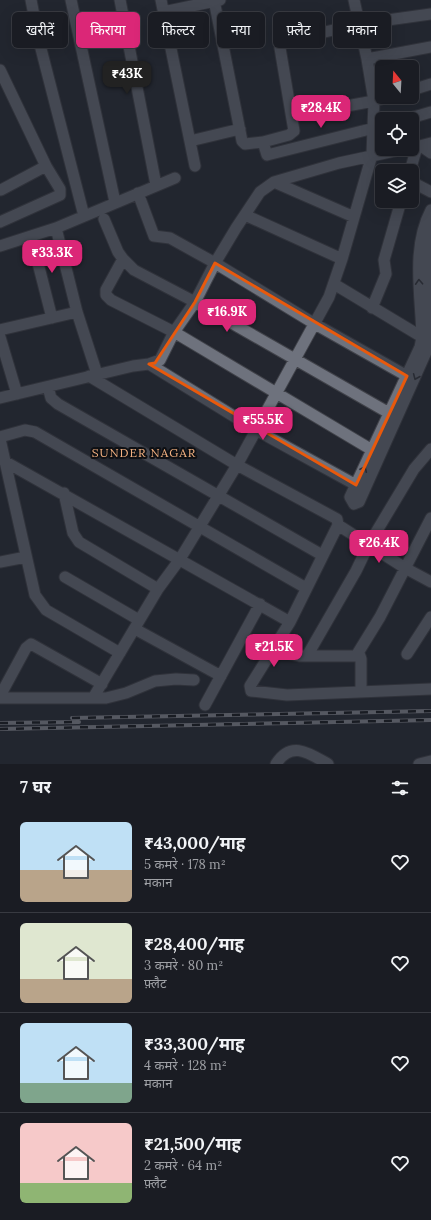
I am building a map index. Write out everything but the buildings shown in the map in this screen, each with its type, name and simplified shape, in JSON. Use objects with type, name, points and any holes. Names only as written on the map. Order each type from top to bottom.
[{"type":"street","points":[[31,0],[39,41],[84,216]]},
{"type":"street","points":[[71,0],[115,202]]},
{"type":"street","points":[[120,0],[156,186]]},
{"type":"street","points":[[161,0],[163,12],[216,0],[240,129],[245,144],[263,142],[294,133],[280,48],[281,43],[333,30]]},
{"type":"street","points":[[354,0],[356,12]]},
{"type":"street","points":[[391,20],[431,14]]},
{"type":"street","points":[[367,59],[431,47]]},
{"type":"street","points":[[171,48],[195,166]]},
{"type":"street","points":[[364,48],[376,112]]},
{"type":"street","points":[[0,70],[46,166],[60,189],[60,195],[0,222]]},
{"type":"street","points":[[419,88],[431,84]]},
{"type":"street","points":[[292,116],[374,101]]},
{"type":"street","points":[[419,116],[431,112]]},
{"type":"street","points":[[263,142],[267,155],[375,128]]},
{"type":"street","points":[[190,141],[240,129]]},
{"type":"street","points":[[93,698],[158,589],[180,559],[237,465],[315,324],[334,284],[375,141]]},
{"type":"street","points":[[413,164],[420,146],[431,153]]},
{"type":"street","points":[[0,398],[93,375],[149,364],[160,360],[174,332],[195,302],[215,263],[260,192],[274,182],[375,154]]},
{"type":"street","points":[[0,190],[46,166]]},
{"type":"street","points":[[0,246],[56,228],[175,178]]},
{"type":"street","points":[[274,182],[354,217]]},
{"type":"street","points":[[419,186],[431,192]]},
{"type":"street","points":[[138,193],[154,236],[170,238],[215,263],[315,324],[407,376]]},
{"type":"street","points":[[372,308],[386,274],[384,260],[399,208]]},
{"type":"street","points":[[428,232],[419,259],[422,337],[417,356],[350,497],[352,502],[356,504],[359,502],[365,489],[427,350],[428,232],[431,210]]},
{"type":"street","points":[[245,215],[342,259]]},
{"type":"street","points":[[104,219],[123,259],[134,270],[195,302],[389,413]]},
{"type":"street","points":[[56,228],[93,375],[237,465],[335,516],[338,525],[405,568],[431,582]]},
{"type":"street","points":[[31,236],[52,318]]},
{"type":"street","points":[[123,259],[106,290],[106,295],[111,300],[174,332],[277,395],[372,450]]},
{"type":"street","points":[[334,284],[422,337]]},
{"type":"street","points":[[0,330],[77,312]]},
{"type":"street","points":[[0,337],[16,394]]},
{"type":"street","points":[[149,364],[256,430],[356,485]]},
{"type":"street","points":[[48,387],[51,398],[58,404],[322,555]]},
{"type":"street","points":[[120,653],[43,607],[35,595],[0,438],[25,430],[35,432],[306,588]]},
{"type":"street","points":[[307,656],[356,571],[369,544],[414,469],[431,449]]},
{"type":"street","points":[[4,461],[290,622]]},
{"type":"street","points":[[64,494],[73,533],[79,542],[158,589]]},
{"type":"street","points":[[356,656],[380,617],[431,518]]},
{"type":"street","points":[[338,525],[290,622],[250,686],[251,691],[287,695],[431,689]]},
{"type":"street","points":[[0,562],[26,557]]},
{"type":"street","points":[[65,578],[221,676]]},
{"type":"street","points":[[205,705],[260,604]]},
{"type":"street","points":[[407,654],[431,617]]},
{"type":"street","points":[[102,684],[31,644],[26,648],[0,697],[113,697],[155,681],[170,679],[194,680]]},
{"type":"street","points":[[272,650],[307,656],[356,656],[361,658],[361,691]]},
{"type":"street","points":[[276,764],[281,755],[300,750],[328,764]]},
{"type":"street","points":[[419,764],[431,761]]},
{"type":"highlighted area","points":[[215,263],[407,376],[356,485],[149,364],[155,363],[195,302]]},
{"type":"railway","points":[[72,718],[431,711]]},
{"type":"railway","points":[[0,729],[431,720]]},
{"type":"railway","points":[[0,723],[79,722]]},
{"type":"district","name":"SUNDER NAGAR","points":[[144,453]]}]
